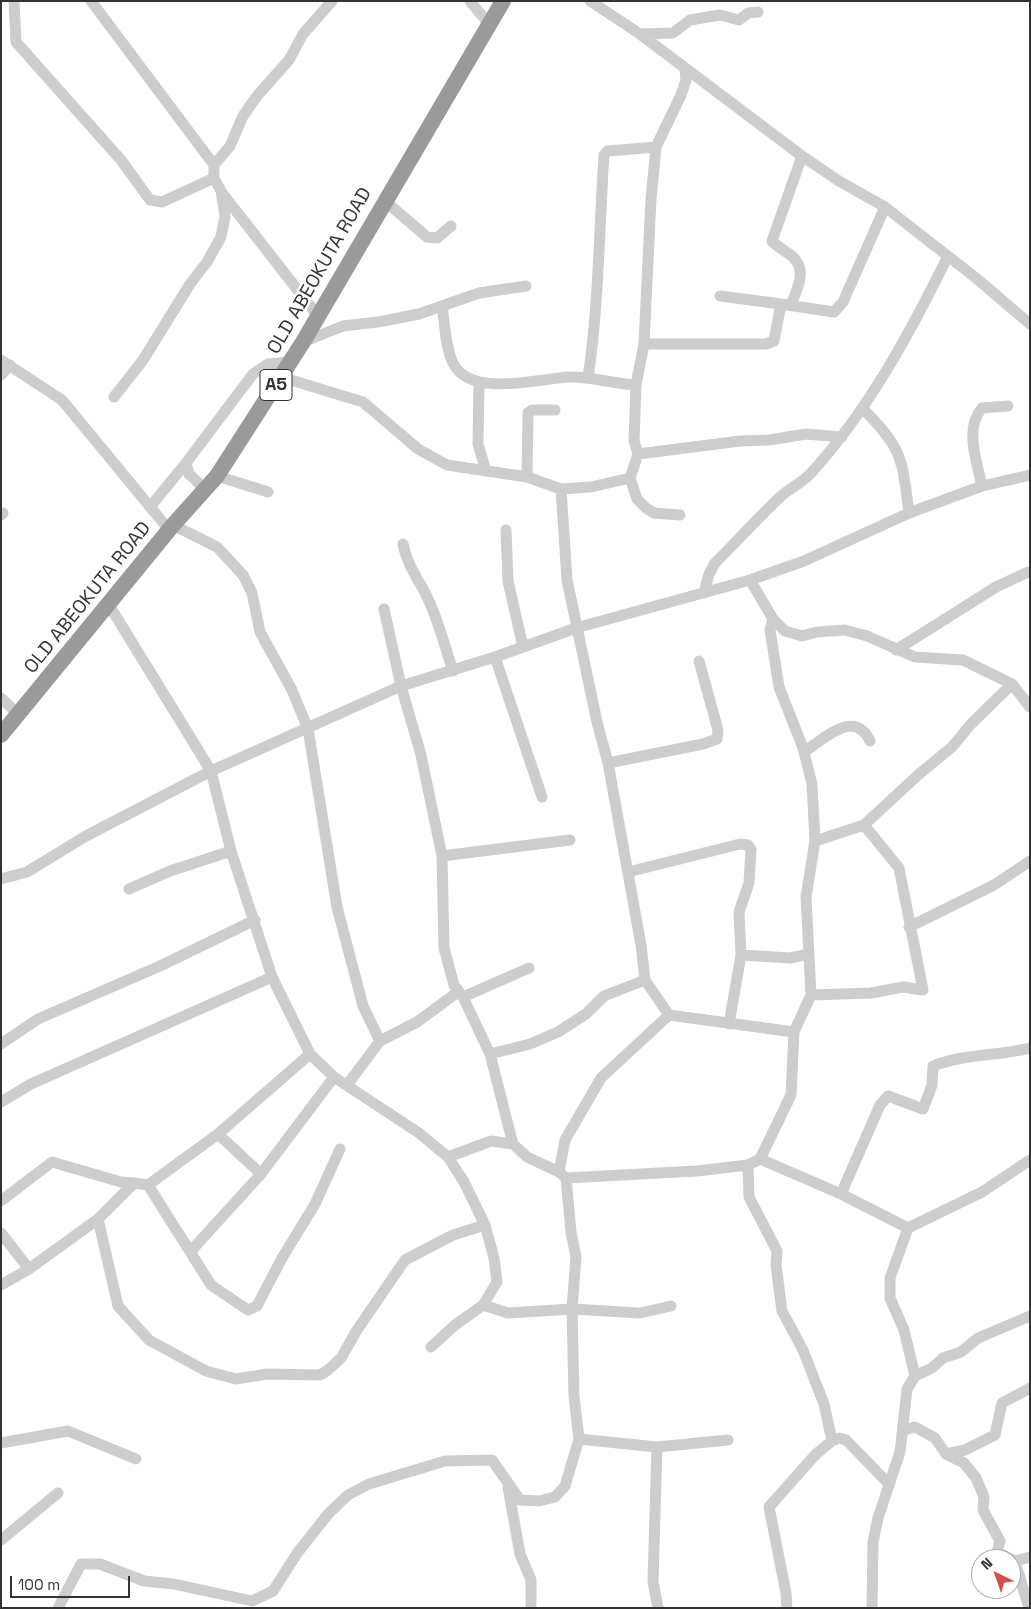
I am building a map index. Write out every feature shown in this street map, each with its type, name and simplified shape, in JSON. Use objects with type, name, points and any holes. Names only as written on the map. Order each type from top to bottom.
[{"type":"highway","name":"OLD ABEOKUTA ROAD","points":[[1,735],[217,476],[303,342],[502,1]]},
{"type":"street","points":[[14,1],[16,42],[121,160],[150,200],[162,202],[214,178]]},
{"type":"street","points":[[91,1],[214,165],[214,178],[221,191],[318,316]]},
{"type":"street","points":[[214,165],[230,146],[243,116],[257,96],[289,60],[303,34],[332,1]]},
{"type":"street","points":[[470,1],[488,23]]},
{"type":"street","points":[[590,1],[640,34],[685,70],[802,156],[839,181],[884,207],[947,258],[976,278],[1030,324]]},
{"type":"street","points":[[640,34],[673,32],[690,20],[720,15],[739,20],[748,13],[758,12]]},
{"type":"street","points":[[680,515],[654,513],[646,508],[637,499],[630,478],[638,454],[634,441],[636,385],[644,344],[651,199],[656,147],[681,95],[686,80],[685,70]]},
{"type":"street","points":[[588,378],[595,332],[599,280],[604,155],[608,151],[656,147]]},
{"type":"street","points":[[644,344],[766,344],[774,341],[786,305],[802,279],[794,258],[772,241],[802,156]]},
{"type":"street","points":[[114,397],[143,360],[190,284],[207,262],[221,237],[226,216],[221,191]]},
{"type":"street","points":[[384,201],[426,237],[437,238],[451,226]]},
{"type":"street","points":[[720,296],[834,312],[840,308],[884,207]]},
{"type":"street","points":[[704,593],[709,574],[715,562],[781,496],[811,474],[842,437],[862,408],[919,314],[947,258]]},
{"type":"street","points":[[303,342],[343,326],[378,322],[419,314],[479,293],[526,286]]},
{"type":"street","points":[[442,306],[448,349],[454,364],[479,382],[517,384],[567,377],[636,385]]},
{"type":"street","points":[[1,375],[6,362],[62,400],[150,507],[172,528],[217,548],[243,575],[252,593],[260,632],[292,690],[308,729],[337,907],[363,1006],[380,1041]]},
{"type":"street","points":[[150,507],[186,463],[253,374],[268,364],[290,362]]},
{"type":"street","points":[[281,377],[363,402],[418,449],[447,465],[527,477],[561,489],[591,487],[630,478]]},
{"type":"street","points":[[479,382],[478,444],[486,471]]},
{"type":"street","points":[[982,486],[972,432],[976,415],[982,408],[1008,406]]},
{"type":"street","points":[[862,408],[881,426],[896,446],[902,460],[910,513]]},
{"type":"street","points":[[527,477],[528,413],[532,410],[555,410]]},
{"type":"street","points":[[638,454],[740,441],[769,440],[806,434],[842,437]]},
{"type":"street","points":[[186,463],[189,474],[205,490]]},
{"type":"street","points":[[1,879],[27,872],[86,836],[211,771],[401,686],[453,671],[576,628],[750,580],[804,562],[910,513],[982,486],[1030,475]]},
{"type":"street","points":[[217,476],[268,492]]},
{"type":"street","points":[[561,489],[567,580],[576,628],[608,764],[645,980],[669,1015],[794,1032]]},
{"type":"street","points":[[506,530],[508,581],[523,647]]},
{"type":"street","points":[[403,544],[413,575],[423,588],[431,605],[453,671]]},
{"type":"street","points":[[896,650],[996,587],[1028,572]]},
{"type":"street","points":[[750,580],[773,619],[785,631],[802,636],[817,632],[845,630],[867,636],[915,657],[963,660],[1012,684],[1030,707]]},
{"type":"street","points":[[109,606],[211,771],[231,851],[272,977],[310,1054],[334,1077],[396,1116],[448,1157],[464,1182],[485,1225],[494,1258],[497,1282],[483,1304],[455,1324],[431,1347]]},
{"type":"street","points":[[384,608],[401,686],[421,755],[442,856],[444,948],[460,994],[490,1054],[513,1144],[527,1157],[562,1175],[698,1171],[748,1165],[760,1159],[791,1095],[794,1032],[811,995],[806,897],[815,841],[812,784],[804,752],[779,687],[770,630],[773,619]]},
{"type":"street","points":[[495,657],[542,796]]},
{"type":"street","points":[[608,764],[703,744],[717,739],[718,730],[699,662]]},
{"type":"street","points":[[815,841],[864,825],[918,775],[952,747],[971,724],[1012,684]]},
{"type":"street","points":[[1,698],[18,714]]},
{"type":"street","points":[[804,752],[841,728],[853,725],[865,731],[870,741]]},
{"type":"street","points":[[811,995],[871,993],[903,987],[923,990],[909,927],[906,899],[899,868],[864,825]]},
{"type":"street","points":[[442,856],[570,840]]},
{"type":"street","points":[[628,872],[740,844],[748,845],[751,849],[749,883],[739,912],[741,955],[728,1024]]},
{"type":"street","points":[[129,889],[170,871],[231,851]]},
{"type":"street","points":[[909,927],[994,885],[1030,860]]},
{"type":"street","points":[[1,1044],[38,1019],[255,920]]},
{"type":"street","points":[[741,955],[790,958],[809,954]]},
{"type":"street","points":[[347,1084],[380,1041],[417,1022],[460,994],[529,968]]},
{"type":"street","points":[[1,1102],[32,1084],[272,977]]},
{"type":"street","points":[[490,1054],[530,1044],[558,1032],[586,1014],[604,996],[645,980]]},
{"type":"street","points":[[58,1608],[81,1564],[100,1564],[144,1581],[174,1584],[252,1601],[274,1591],[298,1552],[329,1513],[348,1495],[369,1484],[445,1461],[492,1460],[520,1500],[538,1501],[555,1497],[565,1486],[579,1439],[574,1396],[572,1309],[576,1257],[562,1175],[565,1140],[601,1078],[669,1015]]},
{"type":"street","points":[[841,1194],[880,1105],[888,1096],[923,1109],[932,1085],[933,1066],[946,1061],[1009,1053],[1030,1048]]},
{"type":"street","points":[[1,1201],[52,1162],[121,1182],[148,1185],[218,1134],[310,1054]]},
{"type":"street","points":[[190,1252],[261,1174],[334,1077]]},
{"type":"street","points":[[218,1134],[261,1174]]},
{"type":"street","points":[[448,1157],[491,1141],[513,1144]]},
{"type":"street","points":[[148,1185],[211,1285],[248,1310],[257,1306],[282,1258],[316,1204],[340,1149]]},
{"type":"street","points":[[760,1159],[841,1194],[908,1228]]},
{"type":"street","points":[[915,1376],[904,1330],[890,1298],[890,1278],[908,1228],[982,1192],[1030,1160]]},
{"type":"street","points":[[748,1165],[749,1197],[777,1251],[776,1265],[782,1311],[803,1350],[824,1404],[832,1441]]},
{"type":"street","points":[[1,1285],[29,1269],[98,1219],[134,1184]]},
{"type":"street","points":[[98,1219],[118,1306],[150,1340],[206,1371],[236,1378],[267,1374],[320,1375],[341,1358],[362,1322],[405,1260],[454,1235],[485,1225]]},
{"type":"street","points":[[1,1233],[29,1269]]},
{"type":"street","points":[[483,1304],[508,1313],[572,1309],[640,1313],[671,1306]]},
{"type":"street","points":[[872,1608],[873,1542],[888,1483],[900,1452],[904,1430],[907,1389],[915,1376],[932,1368],[943,1358],[961,1352],[978,1338],[1030,1316]]},
{"type":"street","points":[[946,1454],[965,1450],[995,1435],[1002,1403],[1030,1388]]},
{"type":"street","points":[[904,1430],[915,1427],[935,1438],[946,1454],[964,1463],[976,1478],[984,1497],[983,1510],[1000,1541],[998,1549]]},
{"type":"street","points":[[1,1443],[68,1431],[136,1459]]},
{"type":"street","points":[[787,1608],[786,1593],[769,1508],[816,1454],[832,1441],[839,1438],[846,1440],[888,1483]]},
{"type":"street","points":[[579,1439],[657,1447],[728,1440]]},
{"type":"street","points":[[657,1447],[653,1581],[658,1608]]},
{"type":"street","points":[[507,1480],[520,1554],[531,1580],[531,1608]]},
{"type":"street","points":[[1,1540],[58,1492]]},
{"type":"street","points":[[1021,1585],[1029,1608]]}]
